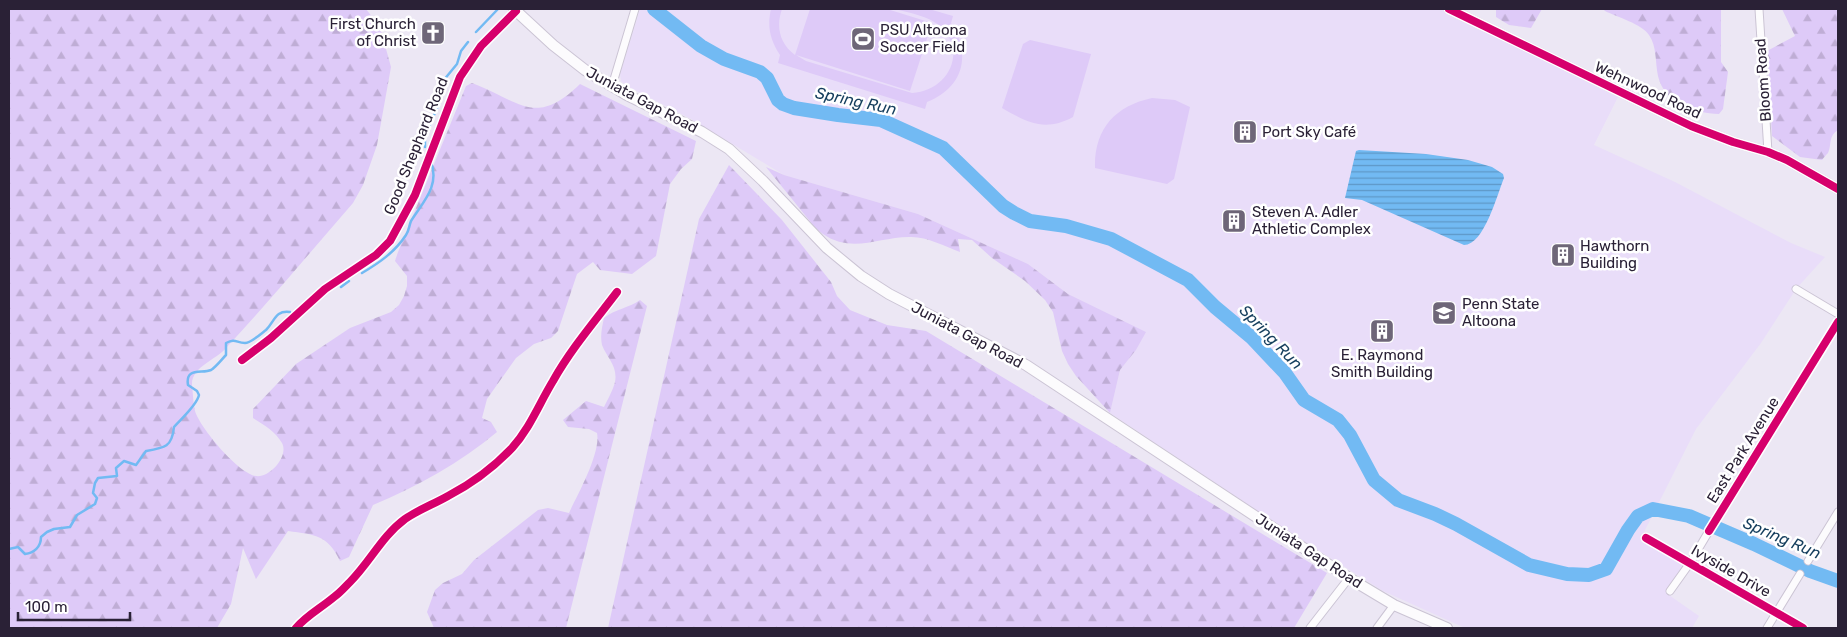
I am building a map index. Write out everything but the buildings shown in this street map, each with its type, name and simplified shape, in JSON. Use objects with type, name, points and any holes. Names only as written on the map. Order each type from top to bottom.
[{"type":"main road","name":"Juniata Gap Road","points":[[515,10],[568,58],[612,86],[702,132],[729,149],[751,168],[827,248],[872,284],[1026,365],[1349,578],[1394,605],[1447,628]]},
{"type":"street","points":[[612,86],[635,9]]},
{"type":"street","name":"Wehnwood Road","points":[[1449,9],[1691,126],[1732,142],[1768,152],[1806,170],[1838,190]]},
{"type":"street","name":"Bloom Road","points":[[1759,9],[1768,152]]},
{"type":"street","name":"Good Shephard Road","points":[[242,360],[271,338],[325,289],[376,255],[390,241],[414,195],[460,77],[481,46],[515,10]]},
{"type":"street","points":[[1796,289],[1838,314]]},
{"type":"street","points":[[296,628],[310,614],[334,598],[352,580],[396,526],[474,480],[512,448],[532,423],[553,381],[573,350],[617,292]]},
{"type":"street","name":"East Park Avenue","points":[[1717,519],[1838,322]]},
{"type":"street","points":[[1808,561],[1838,512]]},
{"type":"street","points":[[1670,591],[1690,563],[1709,531]]},
{"type":"street","name":"Ivyside Drive","points":[[1646,538],[1803,628]]},
{"type":"street","points":[[1766,628],[1800,574]]},
{"type":"street","points":[[1310,628],[1349,578]]},
{"type":"street","points":[[1377,628],[1394,605]]},
{"type":"shaded area","name":"Penn State Altoona","points":[[640,9],[1441,9],[1618,97],[1594,145],[1675,182],[1791,243],[1825,257],[1796,289],[1761,343],[1696,429],[1641,538],[1684,564],[1666,593],[1699,616],[1692,628],[1465,628],[1383,591],[1297,537],[1110,413],[1120,370],[1136,350],[1145,332],[1068,294],[1028,264],[918,214],[784,175],[691,119],[627,86],[621,81],[620,74]]},
{"type":"green space","points":[[9,9],[366,9],[380,27],[391,67],[377,145],[363,185],[353,203],[274,294],[222,352],[195,373],[193,379],[193,401],[198,419],[212,439],[231,459],[240,467],[256,476],[267,474],[277,465],[281,460],[283,448],[276,435],[253,418],[253,409],[296,364],[350,328],[391,312],[399,305],[404,296],[407,276],[395,261],[466,86],[472,83],[515,103],[539,108],[551,105],[580,84],[696,141],[692,159],[681,169],[670,184],[656,256],[632,274],[600,270],[593,262],[577,274],[558,331],[551,338],[534,344],[516,358],[487,399],[482,418],[491,422],[497,432],[468,454],[438,473],[373,505],[349,557],[340,561],[330,545],[319,537],[288,531],[256,579],[243,548],[231,604],[217,628],[9,628]]},
{"type":"green space","name":"PSU Altoona Soccer Field","points":[[771,9],[782,9],[779,22],[780,34],[785,45],[795,55],[810,9],[887,9],[932,23],[910,91],[796,55],[806,61],[912,93],[924,91],[935,86],[944,78],[950,69],[953,59],[953,48],[949,37],[936,23],[919,15],[895,9],[929,9],[953,16],[951,23],[961,47],[962,59],[960,69],[956,79],[949,88],[927,102],[925,109],[778,63],[780,55],[769,28]]},
{"type":"green space","points":[[1496,9],[1542,9],[1531,28],[1509,25],[1496,17]]},
{"type":"green space","points":[[1603,9],[1721,9],[1721,62],[1728,72],[1723,109],[1719,114],[1690,109],[1673,100],[1661,85],[1655,49],[1646,31]]},
{"type":"green space","points":[[1782,9],[1838,9],[1838,130],[1831,138],[1828,153],[1822,160],[1800,157],[1772,136],[1767,51],[1795,36]]},
{"type":"green space","points":[[1030,40],[1091,54],[1073,117],[1063,122],[1045,125],[1037,124],[1020,118],[1002,108],[1023,44]]},
{"type":"green space","points":[[1152,98],[1175,100],[1190,107],[1174,179],[1167,184],[1095,168],[1098,142],[1109,121],[1127,107]]},
{"type":"green space","points":[[729,165],[782,220],[831,282],[837,296],[850,310],[887,325],[926,331],[1327,573],[1294,628],[608,628],[699,219]]},
{"type":"green space","points":[[766,167],[784,175],[918,214],[1028,264],[1068,294],[1146,332],[1136,350],[1120,370],[1110,413],[1076,376],[1068,364],[1062,351],[1053,312],[1045,300],[1025,281],[992,258],[972,240],[958,239],[960,252],[935,242],[915,237],[855,244],[834,240],[814,226]]},
{"type":"green space","points":[[640,300],[647,306],[566,628],[434,628],[427,612],[435,590],[443,583],[462,574],[474,560],[538,510],[548,508],[569,513],[583,485],[596,451],[597,433],[589,429],[568,427],[563,420],[586,401],[604,407],[613,388],[616,376],[614,367],[602,345],[601,335],[604,318]]},
{"type":"water","points":[[1356,151],[1426,154],[1468,160],[1492,167],[1503,174],[1504,178],[1484,228],[1471,243],[1464,245],[1362,200],[1345,198]]},
{"type":"waterway","points":[[476,32],[498,9]]},
{"type":"waterway","name":"Spring Run","points":[[654,9],[701,46],[724,59],[760,72],[767,78],[778,100],[783,104],[794,108],[881,120],[943,148],[1003,206],[1014,213],[1030,221],[1066,226],[1111,239],[1188,280],[1215,307],[1251,337],[1285,373],[1304,400],[1338,420],[1350,435],[1374,480],[1398,500],[1456,524],[1529,565],[1567,574],[1589,575],[1606,569],[1638,516],[1653,509],[1689,516],[1810,571],[1838,581]]},
{"type":"waterway","points":[[425,147],[425,136],[440,101],[443,81],[457,64],[461,51],[468,42]]},
{"type":"waterway","points":[[362,273],[392,252],[407,233],[411,221],[432,186],[433,171],[431,162]]},
{"type":"waterway","points":[[341,287],[349,281]]},
{"type":"waterway","points":[[9,549],[18,547],[25,554],[31,552],[38,547],[41,537],[47,532],[70,527],[77,515],[95,504],[97,498],[93,493],[98,478],[117,476],[116,468],[124,461],[136,465],[146,451],[158,449],[169,443],[174,427],[198,399],[197,391],[188,385],[188,379],[192,373],[211,370],[215,367],[226,355],[226,343],[232,341],[245,343],[250,341],[266,330],[278,314],[290,312]]},
{"type":"cycle path","points":[[1449,9],[1691,126],[1787,160],[1838,189]]},
{"type":"cycle path","points":[[242,360],[271,338],[325,289],[376,255],[390,241],[415,195],[460,77],[481,46],[516,11]]},
{"type":"cycle path","points":[[296,628],[342,590],[390,533],[405,519],[474,481],[512,448],[529,424],[560,369],[617,292]]},
{"type":"cycle path","points":[[1709,531],[1838,322]]},
{"type":"cycle path","points":[[1646,538],[1803,628]]},
{"type":"place","name":"First Church of Christ","points":[[433,33]]},
{"type":"place","name":"PSU Altoona Soccer Field","points":[[863,39]]},
{"type":"place","name":"Port Sky Café","points":[[1245,132]]},
{"type":"place","name":"Steven A. Adler Athletic Complex","points":[[1234,221]]},
{"type":"place","name":"Hawthorn Building","points":[[1563,255]]},
{"type":"place","name":"Penn State Altoona","points":[[1444,313]]},
{"type":"place","name":"E. Raymond Smith Building","points":[[1382,331]]}]
